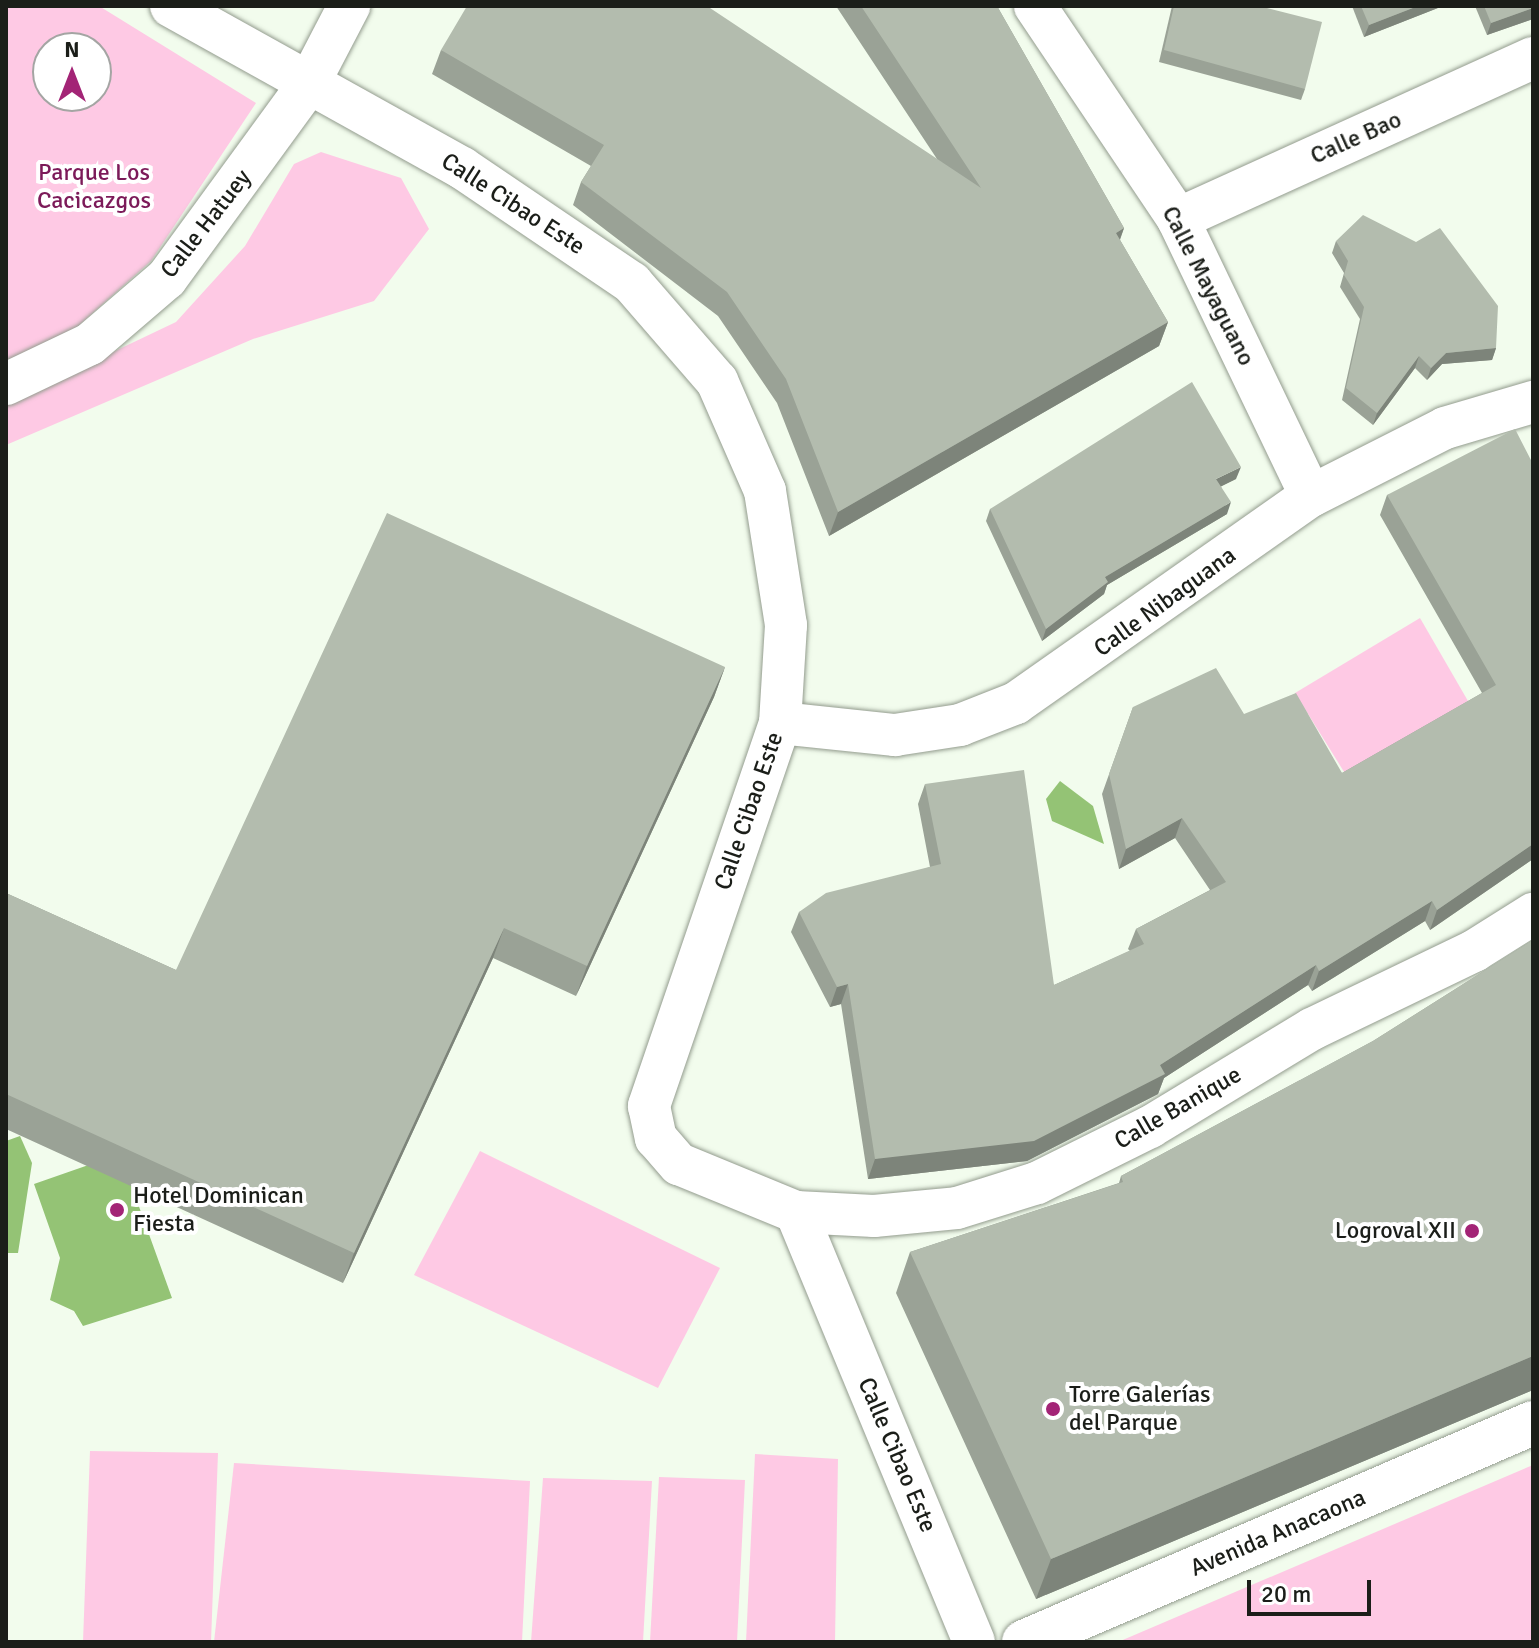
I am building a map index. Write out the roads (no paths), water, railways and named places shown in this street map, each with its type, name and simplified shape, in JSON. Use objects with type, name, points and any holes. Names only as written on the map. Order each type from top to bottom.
[{"type":"main road","name":"Avenida Anacaona","points":[[1024,1642],[1533,1423]]},
{"type":"street","name":"Calle Cibao Este","points":[[171,6],[462,168],[632,283],[717,381],[765,491],[786,625],[780,723],[649,1106],[656,1138],[679,1164],[796,1212],[974,1642]]},
{"type":"street","name":"Calle Hatuey","points":[[6,384],[90,344],[167,278],[309,83],[349,6]]},
{"type":"street","name":"Calle Mayaguano","points":[[1035,6],[1178,219],[1311,496]]},
{"type":"street","name":"Calle Bao","points":[[1178,219],[1533,58]]},
{"type":"street","name":"Calle Nibaguana","points":[[780,723],[895,735],[960,725],[1016,703],[1311,496],[1445,428],[1533,402]]},
{"type":"street","name":"Calle Banique","points":[[796,1212],[874,1216],[957,1208],[1037,1183],[1533,914]]},
{"type":"place","name":"Hotel Dominican Fiesta","points":[[117,1210]]},
{"type":"place","name":"Logroval XII","points":[[1472,1231]]},
{"type":"place","name":"Torre Galerías del Parque","points":[[1053,1409]]},
{"type":"park label","name":"Parque Los Cacicazgos","points":[[94,187]]}]
